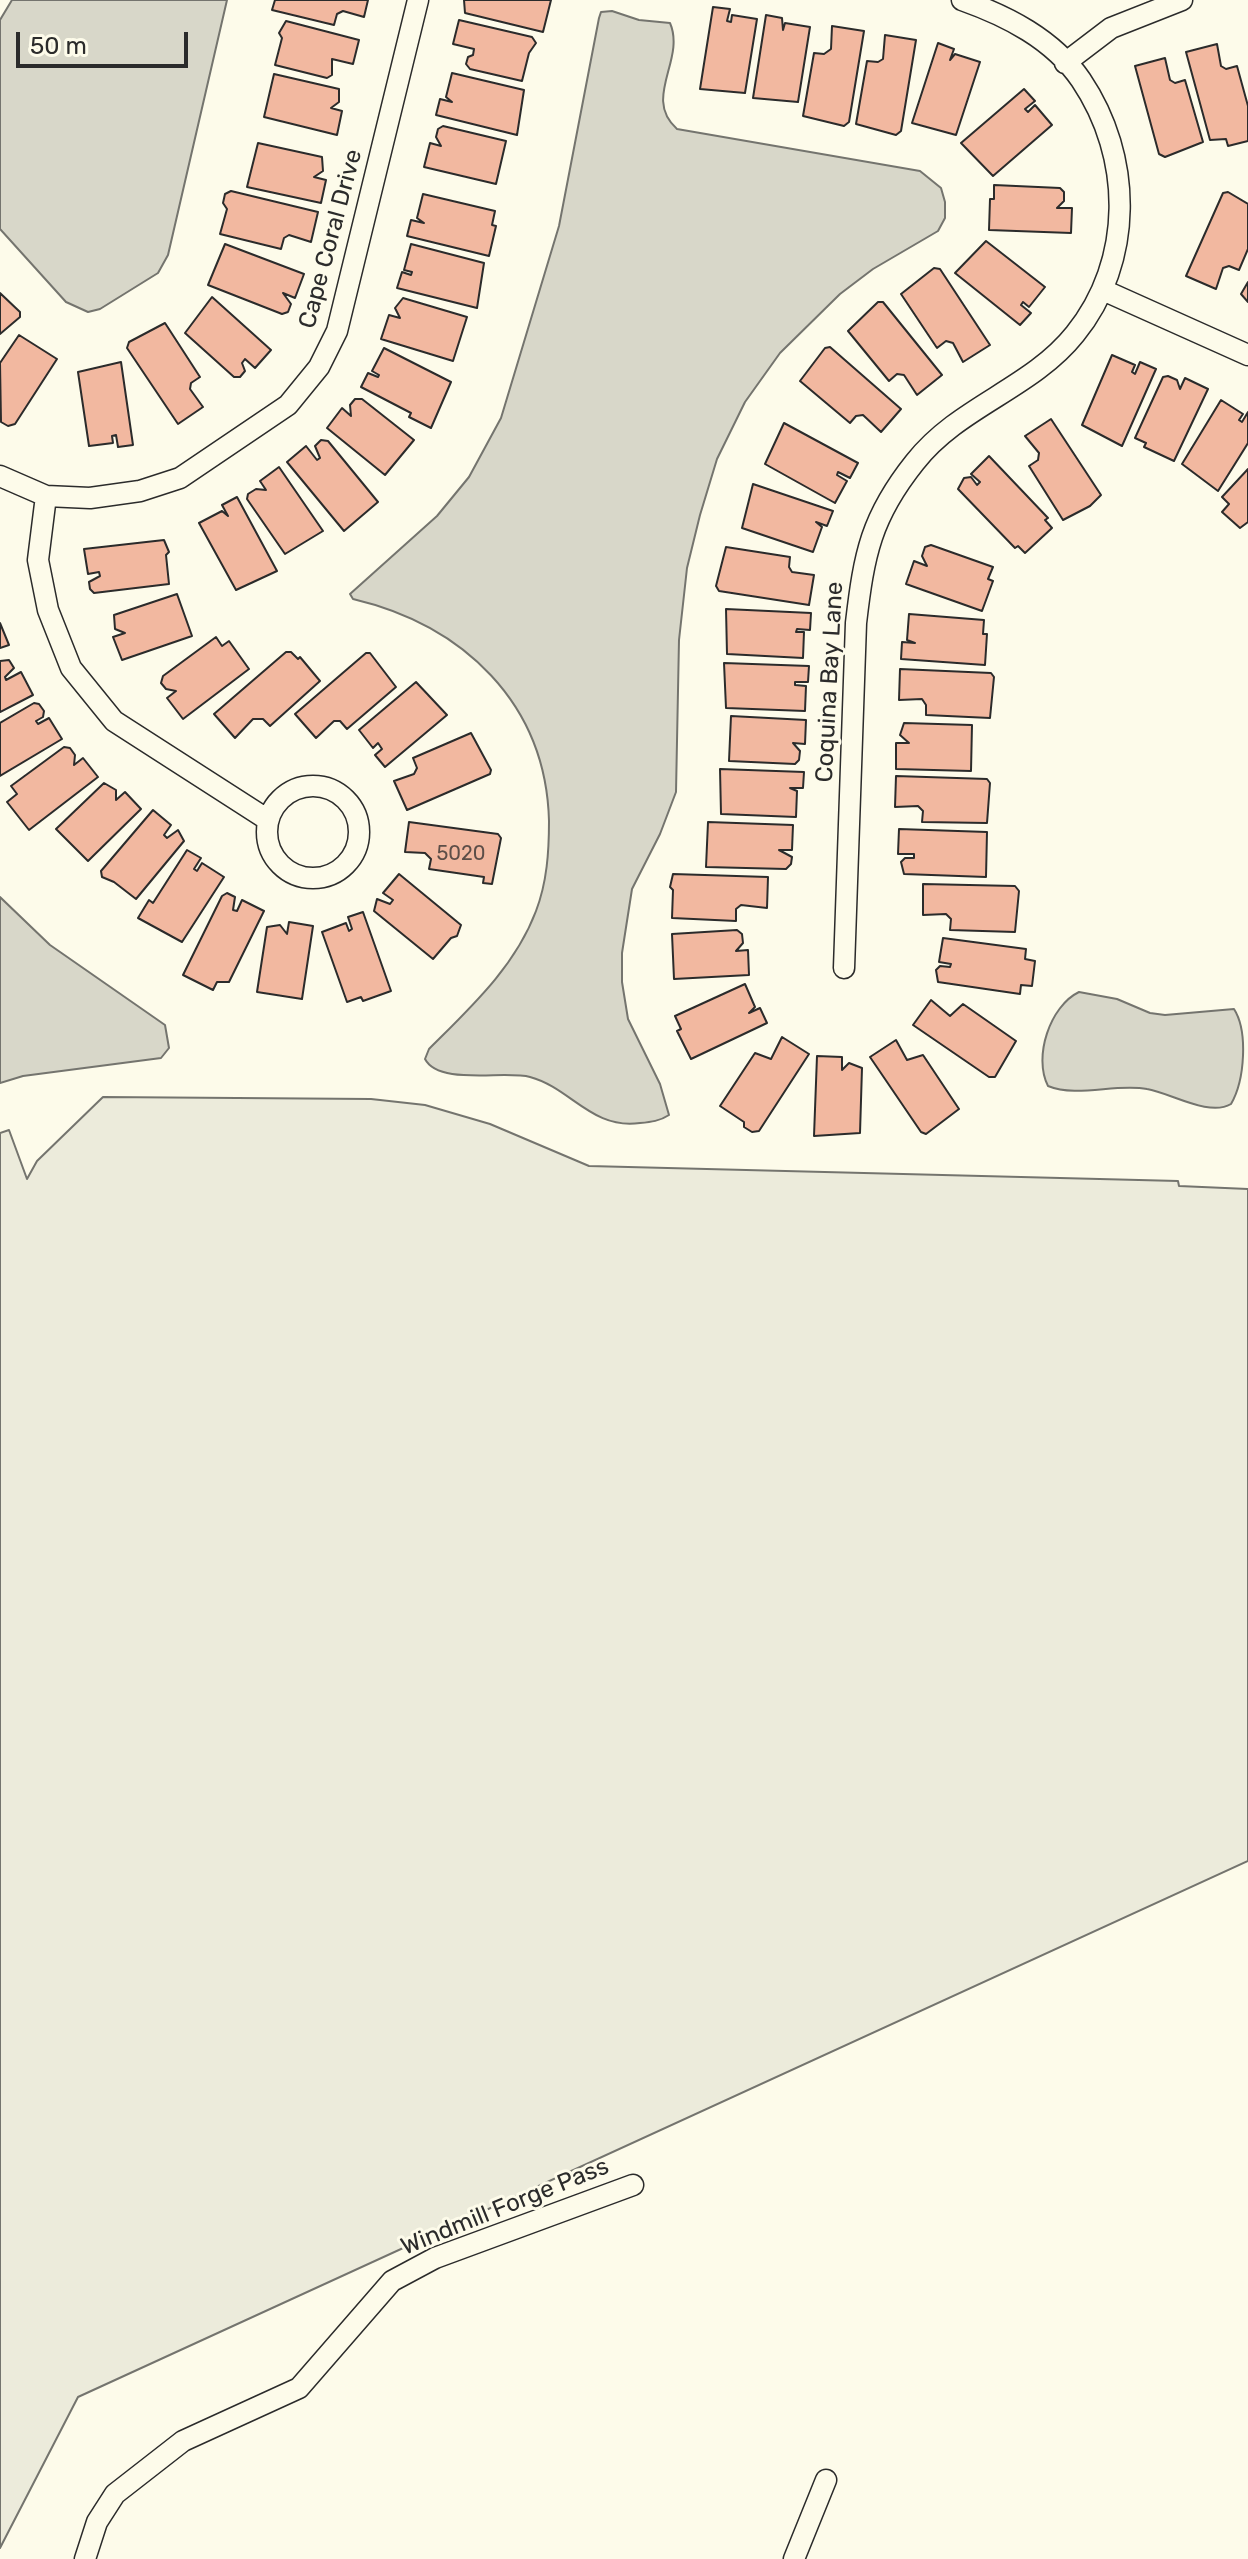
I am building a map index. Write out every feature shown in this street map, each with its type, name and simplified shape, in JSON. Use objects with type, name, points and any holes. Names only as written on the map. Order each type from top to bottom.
[{"type":"street","name":"Cape Coral Drive","points":[[0,476],[46,496],[140,491],[180,478],[288,405],[319,367],[337,331],[418,0]]},
{"type":"street","name":"Coquina Bay Lane","points":[[844,968],[856,623],[862,574],[878,517],[917,459],[968,413],[1038,371],[1075,334],[1103,290],[1119,233],[1119,176],[1106,127],[1080,79],[1048,46],[1006,16],[962,0]]},
{"type":"street","points":[[1065,63],[1111,28],[1182,0]]},
{"type":"street","points":[[1103,290],[1248,355]]},
{"type":"street","points":[[46,496],[38,560],[48,610],[71,668],[114,721],[268,820]]},
{"type":"street","points":[[316,786],[332,790],[345,799],[354,812],[359,827],[358,843],[342,868],[315,878],[301,876],[277,861],[267,835],[268,820],[275,806],[300,788],[316,786]]},
{"type":"street","name":"Windmill Forge Pass","points":[[85,2559],[97,2522],[115,2494],[183,2441],[299,2388],[392,2281],[435,2258],[633,2185]]},
{"type":"street","points":[[794,2559],[826,2480]]},
{"type":"shaded area","points":[[12,0],[227,0],[168,255],[158,273],[100,309],[88,312],[66,302],[0,229],[0,20]]},
{"type":"shaded area","points":[[612,11],[639,20],[670,23],[673,51],[663,105],[667,117],[677,129],[920,171],[941,188],[945,202],[945,218],[938,231],[873,269],[840,294],[780,353],[745,402],[717,459],[687,568],[679,640],[676,792],[660,834],[632,889],[622,953],[622,982],[628,1019],[660,1084],[669,1115],[640,1123],[608,1120],[545,1082],[530,1077],[458,1075],[433,1067],[425,1059],[429,1049],[504,968],[536,911],[545,878],[549,844],[544,779],[533,740],[515,706],[491,676],[463,650],[430,628],[393,611],[353,599],[350,594],[437,516],[469,477],[501,418],[559,226],[599,18],[601,12]]},
{"type":"shaded area","points":[[0,897],[50,945],[165,1025],[169,1048],[161,1058],[23,1076],[0,1083]]},
{"type":"shaded area","points":[[1079,992],[1117,999],[1150,1013],[1165,1015],[1234,1009],[1241,1030],[1243,1056],[1236,1094],[1231,1104],[1212,1108],[1147,1089],[1071,1091],[1048,1086],[1042,1061],[1047,1033],[1060,1009]]},
{"type":"shaded area","points":[[103,1097],[371,1099],[425,1105],[490,1124],[589,1166],[1178,1181],[1179,1186],[1248,1189],[1248,1861],[78,2397],[0,2548],[0,1133],[9,1130],[27,1179],[37,1161]]},
{"type":"building","points":[[275,0],[368,0],[364,17],[343,11],[337,14],[334,25],[272,10]]},
{"type":"building","points":[[464,0],[551,0],[543,32],[465,13]]},
{"type":"building","points":[[713,7],[730,9],[727,21],[731,22],[732,15],[757,19],[745,93],[700,89]]},
{"type":"building","points":[[766,15],[782,18],[783,30],[785,23],[810,27],[798,102],[753,98]]},
{"type":"building","points":[[459,20],[532,37],[536,43],[529,53],[522,81],[470,69],[466,64],[474,49],[453,44]]},
{"type":"building","points":[[286,21],[359,40],[353,64],[332,59],[332,75],[327,78],[275,65],[282,38],[279,33]]},
{"type":"building","points":[[832,26],[864,31],[849,122],[844,126],[803,116],[814,53],[824,54],[831,49]]},
{"type":"building","points":[[885,35],[916,40],[901,131],[896,135],[856,124],[867,61],[883,59]]},
{"type":"building","points":[[938,43],[954,49],[950,60],[955,54],[980,62],[956,135],[912,123]]},
{"type":"building","points":[[1217,44],[1221,66],[1226,69],[1237,66],[1248,106],[1248,141],[1228,146],[1226,139],[1210,140],[1186,52]]},
{"type":"building","points":[[1165,58],[1170,80],[1175,83],[1185,80],[1203,142],[1165,157],[1159,154],[1135,66]]},
{"type":"building","points":[[452,73],[524,90],[517,135],[436,115],[440,99],[452,102],[446,97]]},
{"type":"building","points":[[274,74],[339,89],[339,102],[331,108],[342,111],[337,135],[264,117]]},
{"type":"building","points":[[1024,89],[1035,101],[1025,109],[1028,112],[1035,105],[1052,125],[993,176],[961,143]]},
{"type":"building","points":[[443,126],[506,141],[496,184],[424,167],[430,143],[441,146],[436,137],[438,129]]},
{"type":"building","points":[[258,143],[322,157],[323,171],[314,177],[326,180],[321,203],[247,187]]},
{"type":"building","points":[[994,185],[1060,188],[1064,192],[1064,201],[1057,208],[1072,208],[1071,233],[989,230],[990,199],[994,199]]},
{"type":"building","points":[[231,191],[318,212],[311,242],[289,235],[284,238],[281,249],[220,234],[227,209],[223,203],[225,194]]},
{"type":"building","points":[[1228,192],[1248,204],[1248,249],[1239,270],[1229,266],[1223,268],[1216,289],[1186,276],[1223,193]]},
{"type":"building","points":[[423,194],[495,211],[492,225],[496,226],[489,256],[407,236],[411,220],[424,223],[417,218]]},
{"type":"building","points":[[986,241],[1045,287],[1029,307],[1023,302],[1021,305],[1031,313],[1020,325],[955,273]]},
{"type":"building","points":[[225,244],[304,274],[295,298],[283,293],[291,304],[288,312],[282,314],[208,285]]},
{"type":"building","points":[[411,244],[484,263],[477,308],[397,288],[402,272],[411,275],[412,272],[404,270]]},
{"type":"building","points":[[934,268],[940,269],[990,345],[963,362],[953,343],[946,341],[937,348],[901,294]]},
{"type":"building","points":[[1248,282],[1248,302],[1241,294]]},
{"type":"building","points":[[0,293],[20,312],[20,317],[0,334]]},
{"type":"building","points":[[212,297],[271,350],[255,368],[245,359],[242,363],[245,371],[240,377],[234,377],[185,333]]},
{"type":"building","points":[[403,298],[467,317],[453,361],[381,339],[389,315],[400,318],[395,308]]},
{"type":"building","points":[[878,302],[883,302],[942,375],[917,395],[904,375],[897,374],[889,381],[848,331]]},
{"type":"building","points":[[165,323],[200,377],[191,383],[190,389],[203,407],[178,424],[127,348],[129,342]]},
{"type":"building","points":[[19,335],[57,359],[15,424],[8,426],[1,422],[0,363]]},
{"type":"building","points":[[830,347],[901,409],[881,432],[863,415],[856,416],[850,423],[800,381],[825,348]]},
{"type":"building","points":[[384,348],[451,382],[431,428],[409,417],[411,413],[361,387],[368,373],[378,377],[372,371]]},
{"type":"building","points":[[1112,355],[1135,365],[1132,372],[1135,374],[1140,362],[1156,369],[1122,446],[1082,425]]},
{"type":"building","points":[[121,362],[133,445],[118,447],[116,435],[112,436],[113,443],[89,446],[78,372]]},
{"type":"building","points":[[1163,377],[1177,380],[1180,389],[1185,378],[1208,389],[1174,461],[1144,447],[1146,443],[1135,438]]},
{"type":"building","points":[[355,399],[362,399],[414,440],[385,475],[327,428],[342,408],[351,416],[350,405]]},
{"type":"building","points":[[1221,400],[1243,414],[1239,420],[1242,422],[1248,412],[1248,443],[1218,491],[1182,464]]},
{"type":"building","points":[[1051,419],[1101,495],[1090,506],[1063,520],[1029,466],[1038,460],[1039,453],[1025,436]]},
{"type":"building","points":[[784,423],[858,463],[850,478],[838,472],[837,475],[847,481],[835,503],[765,464]]},
{"type":"building","points":[[321,440],[328,441],[378,502],[344,531],[287,462],[306,446],[317,460],[320,458],[315,446]]},
{"type":"building","points":[[989,456],[1048,518],[1045,520],[1052,528],[1025,553],[1018,546],[1015,548],[958,489],[964,478],[971,477],[977,485],[980,482],[971,474]]},
{"type":"building","points":[[279,467],[323,531],[285,554],[247,499],[248,494],[256,489],[266,490],[260,481]]},
{"type":"building","points":[[1248,469],[1248,522],[1240,528],[1222,512],[1229,504],[1222,497]]},
{"type":"building","points":[[753,484],[833,511],[827,526],[816,522],[822,527],[813,552],[742,528]]},
{"type":"building","points":[[237,497],[277,571],[236,590],[199,523],[222,511],[228,516],[222,505]]},
{"type":"building","points":[[164,540],[169,552],[166,555],[169,584],[94,593],[90,589],[89,582],[100,576],[99,572],[88,574],[84,549]]},
{"type":"building","points":[[931,545],[993,567],[988,579],[993,581],[982,611],[906,584],[914,561],[927,566],[922,556],[925,547]]},
{"type":"building","points":[[726,547],[790,557],[792,572],[814,575],[809,605],[719,591],[716,586]]},
{"type":"building","points":[[177,594],[192,636],[122,660],[113,637],[125,633],[115,629],[114,615]]},
{"type":"building","points":[[726,609],[811,613],[810,630],[797,629],[796,632],[804,632],[803,658],[727,654]]},
{"type":"building","points":[[909,614],[984,620],[983,634],[987,634],[985,665],[901,659],[902,642],[915,643],[907,640]]},
{"type":"building","points":[[0,623],[9,645],[0,648]]},
{"type":"building","points":[[216,637],[222,646],[229,641],[249,669],[183,719],[167,698],[176,691],[166,689],[161,683],[163,676]]},
{"type":"building","points":[[286,652],[291,652],[298,659],[300,657],[320,681],[270,726],[263,719],[253,719],[235,738],[214,714]]},
{"type":"building","points":[[366,653],[370,653],[396,687],[347,729],[340,721],[334,721],[316,738],[295,714]]},
{"type":"building","points":[[9,660],[14,668],[5,677],[6,680],[21,672],[33,695],[0,712],[0,661]]},
{"type":"building","points":[[724,663],[809,666],[808,682],[795,682],[795,685],[806,686],[805,711],[726,708]]},
{"type":"building","points":[[900,669],[991,673],[994,677],[990,718],[926,715],[926,705],[922,699],[899,700]]},
{"type":"building","points":[[416,682],[447,715],[385,767],[375,755],[382,749],[378,743],[373,748],[359,730]]},
{"type":"building","points":[[34,703],[44,711],[43,717],[36,721],[38,724],[49,718],[62,739],[0,776],[0,723]]},
{"type":"building","points":[[731,716],[806,720],[805,744],[793,743],[800,751],[799,760],[795,764],[729,761]]},
{"type":"building","points":[[904,723],[972,725],[971,771],[896,769],[896,743],[909,743],[900,735]]},
{"type":"building","points":[[471,733],[491,770],[490,774],[407,810],[394,781],[414,774],[417,768],[413,758]]},
{"type":"building","points":[[64,747],[70,748],[75,755],[74,765],[83,758],[98,777],[29,830],[7,802],[17,794],[11,786]]},
{"type":"building","points":[[720,769],[804,772],[803,788],[790,788],[797,791],[796,817],[721,814]]},
{"type":"building","points":[[896,776],[987,779],[990,783],[987,823],[922,822],[923,811],[918,806],[895,807]]},
{"type":"building","points":[[104,783],[116,790],[116,800],[125,792],[141,809],[88,861],[56,829]]},
{"type":"building","points":[[153,810],[171,825],[164,835],[167,838],[178,830],[184,841],[136,899],[102,877],[101,871]]},
{"type":"building","points":[[409,822],[498,834],[501,838],[492,884],[483,883],[484,877],[429,869],[431,859],[425,853],[405,852]]},
{"type":"building","points":[[708,822],[793,825],[792,850],[779,850],[792,857],[791,864],[786,869],[706,867]]},
{"type":"building","points":[[899,829],[987,832],[986,877],[904,874],[901,862],[905,858],[914,858],[914,854],[898,854]]},
{"type":"building","points":[[187,850],[201,858],[194,869],[197,871],[202,863],[224,877],[182,942],[138,918],[149,900],[153,903]]},
{"type":"building","points":[[399,874],[461,925],[457,936],[451,938],[433,959],[374,911],[377,899],[390,904],[393,900],[383,893]]},
{"type":"building","points":[[673,874],[768,877],[767,908],[741,905],[736,909],[736,921],[672,918],[673,890],[670,887]]},
{"type":"building","points":[[923,884],[1015,886],[1019,891],[1015,932],[950,930],[951,919],[946,914],[923,915]]},
{"type":"building","points":[[227,893],[235,897],[233,910],[237,911],[242,900],[264,911],[229,982],[217,982],[213,990],[183,975],[222,896]]},
{"type":"building","points":[[363,912],[391,991],[363,1001],[361,997],[347,1002],[322,932],[346,923],[349,931],[352,929],[348,917]]},
{"type":"building","points":[[289,922],[313,926],[302,999],[257,992],[267,927],[280,925],[287,934]]},
{"type":"building","points":[[737,930],[742,934],[743,943],[736,951],[748,950],[749,975],[674,979],[672,934]]},
{"type":"building","points":[[943,938],[1026,949],[1025,959],[1035,961],[1032,986],[1021,985],[1020,994],[938,982],[936,970],[940,966],[950,967],[951,964],[939,962]]},
{"type":"building","points":[[745,984],[755,1007],[749,1013],[760,1008],[767,1023],[691,1059],[677,1031],[681,1029],[675,1016]]},
{"type":"building","points":[[931,1000],[950,1016],[963,1004],[1016,1041],[995,1077],[989,1077],[913,1025]]},
{"type":"building","points":[[782,1037],[809,1054],[759,1131],[752,1132],[744,1127],[744,1122],[720,1106],[755,1053],[771,1059]]},
{"type":"building","points":[[896,1040],[907,1060],[923,1055],[959,1109],[926,1134],[921,1132],[870,1057]]},
{"type":"building","points":[[817,1056],[842,1057],[842,1070],[849,1063],[862,1068],[860,1133],[814,1136]]}]
